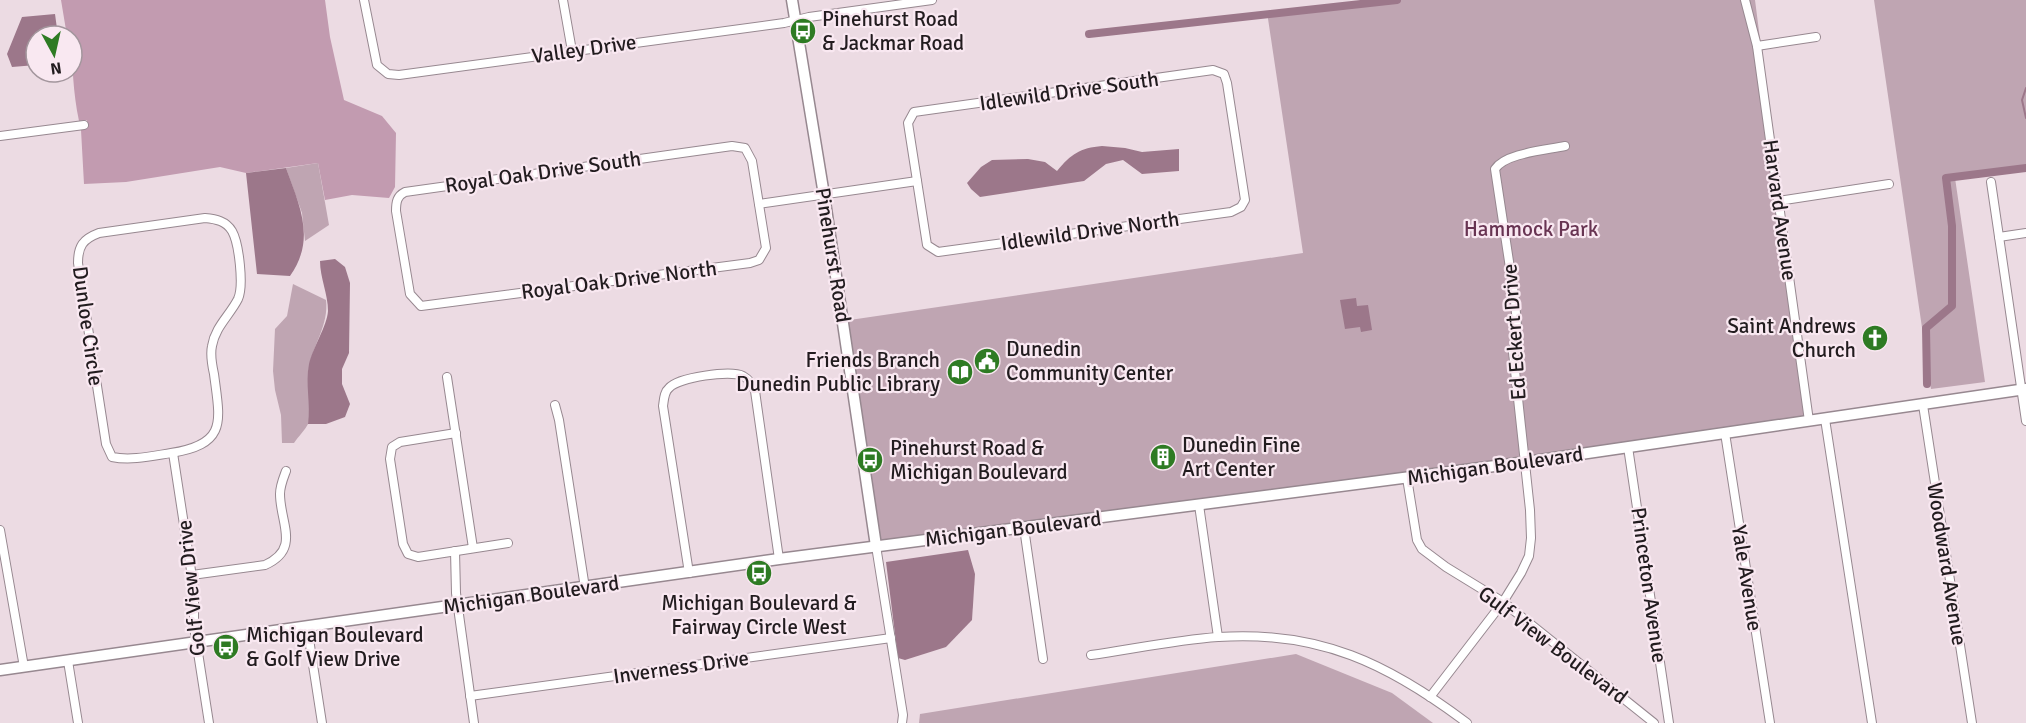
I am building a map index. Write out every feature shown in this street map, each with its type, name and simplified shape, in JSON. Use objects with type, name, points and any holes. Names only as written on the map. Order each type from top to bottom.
[{"type":"street","name":"Valley Drive","points":[[364,0],[377,65],[388,74],[399,75],[784,23],[932,0]]},
{"type":"street","points":[[563,0],[572,51]]},
{"type":"street","name":"Pinehurst Road","points":[[792,0],[824,195],[903,715],[902,723]]},
{"type":"street","name":"Harvard Avenue","points":[[1746,0],[1757,46],[1809,421]]},
{"type":"street","points":[[1757,46],[1816,37]]},
{"type":"street","name":"Idlewild Drive South","points":[[917,181],[908,123],[914,112],[1213,70],[1224,74],[1227,82],[1245,200],[1241,207]]},
{"type":"street","points":[[0,136],[84,125]]},
{"type":"street","name":"Royal Oak Drive South","points":[[421,306],[410,294],[396,211],[396,200],[400,194],[405,192],[738,146],[744,148],[752,161],[759,204]]},
{"type":"street","name":"Ed Eckert Drive","points":[[1526,462],[1513,351],[1517,326],[1495,169],[1499,163],[1511,158],[1565,146]]},
{"type":"street","points":[[759,204],[917,181]]},
{"type":"street","name":"Idlewild Drive North","points":[[917,181],[927,245],[938,252],[1231,212],[1241,207]]},
{"type":"street","points":[[1991,182],[2024,389],[2026,421]]},
{"type":"street","points":[[1778,201],[1888,184]]},
{"type":"street","name":"Royal Oak Drive North","points":[[421,306],[750,263],[759,260],[766,248],[759,204]]},
{"type":"street","name":"Dunloe Circle","points":[[215,219],[225,223],[232,230],[236,239],[240,280],[238,298],[216,332],[211,350],[219,412],[218,423],[214,433],[205,444],[173,453],[120,459],[112,458],[108,451],[78,252],[81,243],[99,233],[215,219]]},
{"type":"street","points":[[1999,237],[2026,232]]},
{"type":"street","points":[[689,573],[663,406],[665,393],[676,382],[725,374],[742,376],[751,381],[755,391],[779,560]]},
{"type":"street","points":[[447,377],[473,548]]},
{"type":"street","name":"Michigan Boulevard","points":[[0,670],[876,546],[1526,462],[2024,389]]},
{"type":"street","points":[[555,405],[585,588]]},
{"type":"street","name":"Woodward Avenue","points":[[1923,405],[1972,723]]},
{"type":"street","points":[[1825,419],[1872,723]]},
{"type":"street","name":"Yale Avenue","points":[[1725,433],[1770,723]]},
{"type":"street","points":[[456,434],[400,442],[392,447],[390,459],[403,544],[408,554],[418,557],[508,543]]},
{"type":"street","name":"Princeton Avenue","points":[[1628,447],[1669,723]]},
{"type":"street","name":"Golf View Drive","points":[[173,453],[192,575],[196,642],[209,723]]},
{"type":"street","points":[[1430,697],[1503,602],[1521,573],[1528,556],[1532,538],[1526,462]]},
{"type":"street","points":[[192,575],[265,565],[282,554],[286,544],[286,535],[280,496],[286,471]]},
{"type":"street","name":"Gulf View Boulevard","points":[[1407,478],[1417,540],[1422,549],[1439,563],[1503,602],[1654,723]]},
{"type":"street","points":[[1199,505],[1218,637]]},
{"type":"street","points":[[1024,528],[1044,659]]},
{"type":"street","points":[[0,530],[24,667]]},
{"type":"street","points":[[455,551],[458,606],[474,723]]},
{"type":"street","points":[[307,626],[322,723]]},
{"type":"street","points":[[1091,655],[1218,637],[1275,637],[1306,641],[1372,662],[1396,675],[1467,723]]},
{"type":"street","name":"Inverness Drive","points":[[470,696],[891,638]]},
{"type":"street","points":[[68,661],[78,723]]},
{"type":"green space","name":"Hammock Park","points":[[1372,0],[1755,0],[1809,421],[876,546],[843,321],[1303,253],[1267,12]]},
{"type":"green space","points":[[1874,0],[2026,0],[2026,169],[1955,178],[1985,382],[1931,389]]},
{"type":"green space","points":[[318,163],[329,225],[305,241],[302,213],[286,168]]},
{"type":"green space","points":[[293,284],[326,300],[326,309],[323,326],[309,368],[308,424],[294,443],[282,443],[281,415],[273,371],[275,329],[287,316]]},
{"type":"green space","points":[[1296,654],[1392,693],[1433,723],[919,723],[920,714]]},
{"type":"shaded area","points":[[61,0],[325,0],[330,37],[344,100],[382,116],[396,133],[395,187],[389,198],[352,195],[325,200],[318,163],[246,173],[220,167],[126,182],[84,184],[81,130],[88,128],[87,120],[79,121],[74,84],[84,84],[84,24],[65,24]]},
{"type":"shaded area","points":[[55,14],[56,24],[24,24],[24,66],[12,67],[7,54],[22,17]]},
{"type":"shaded area","points":[[1102,146],[1142,152],[1179,149],[1179,171],[1142,174],[1123,160],[1106,164],[1084,181],[980,197],[967,183],[981,167],[992,160],[1028,159],[1045,162],[1057,171],[1076,153]]},
{"type":"shaded area","points":[[286,168],[303,223],[302,249],[290,276],[257,274],[246,173]]},
{"type":"shaded area","points":[[335,259],[345,267],[350,283],[349,353],[342,369],[342,384],[350,404],[345,417],[326,424],[308,424],[309,364],[328,311],[320,261]]},
{"type":"shaded area","points":[[1356,298],[1357,306],[1368,305],[1372,330],[1361,332],[1360,327],[1345,329],[1340,300]]},
{"type":"shaded area","points":[[968,550],[975,574],[972,620],[946,647],[905,660],[898,658],[886,562]]},
{"type":"waterway","points":[[1089,34],[1397,0]]},
{"type":"waterway","points":[[2026,88],[2022,100],[2026,118]]},
{"type":"waterway","points":[[1927,384],[1926,328],[1952,306],[1952,226],[1946,178],[2026,168]]},
{"type":"place","name":"Pinehurst Road & Jackmar Road","points":[[803,31]]},
{"type":"place","name":"Saint Andrews Church","points":[[1875,338]]},
{"type":"place","name":"Dunedin Community Center","points":[[987,361]]},
{"type":"place","name":"Friends Branch Dunedin Public Library","points":[[960,372]]},
{"type":"place","name":"Dunedin Fine Art Center","points":[[1163,457]]},
{"type":"place","name":"Pinehurst Road & Michigan Boulevard","points":[[870,460]]},
{"type":"place","name":"Michigan Boulevard & Fairway Circle West","points":[[759,573]]},
{"type":"place","name":"Michigan Boulevard & Golf View Drive","points":[[226,647]]}]
